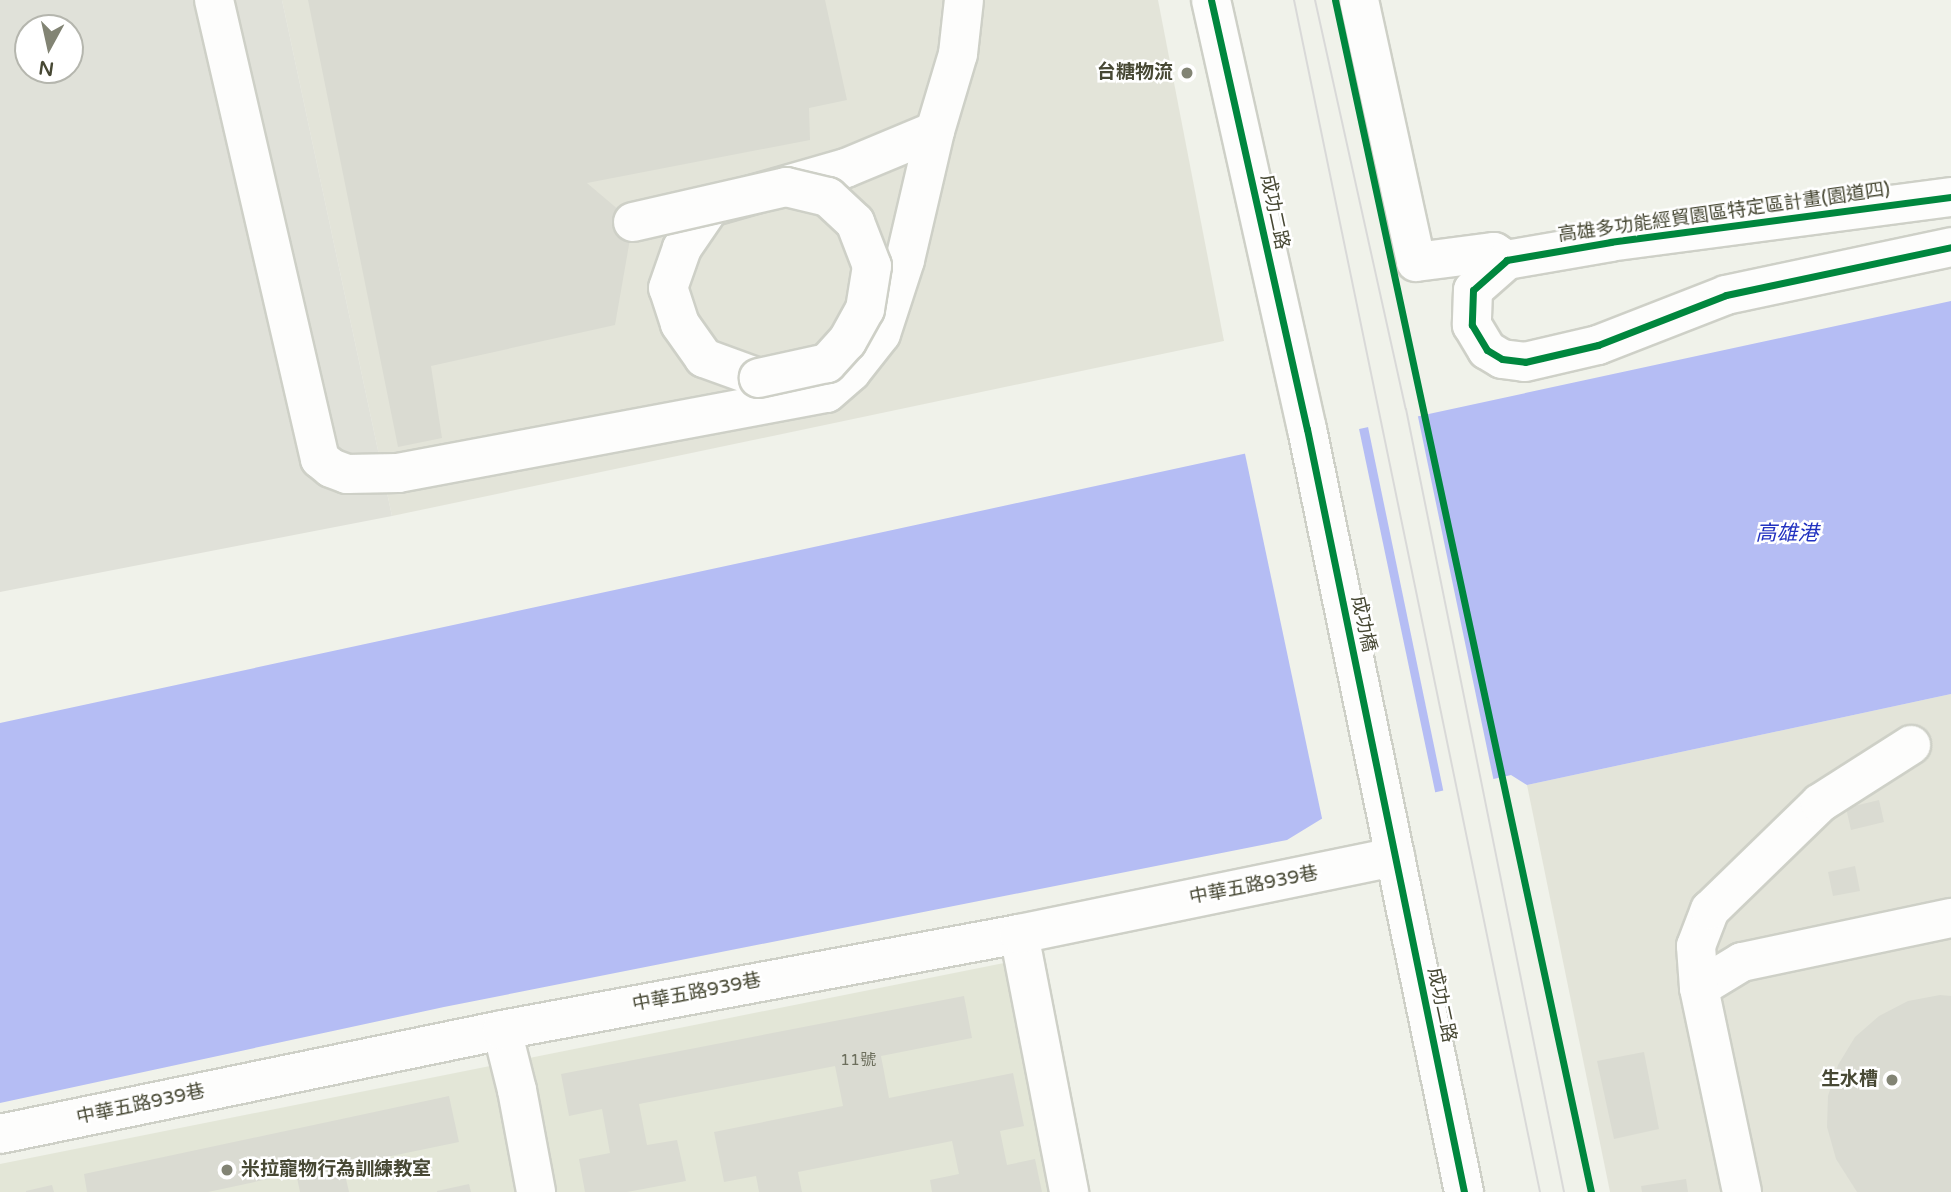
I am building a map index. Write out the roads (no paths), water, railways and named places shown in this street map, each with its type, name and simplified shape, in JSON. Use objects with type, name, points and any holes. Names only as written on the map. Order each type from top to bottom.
[{"type":"street","points":[[214,0],[320,458],[331,468],[347,474],[397,473],[827,393],[851,372],[881,334],[905,260],[935,131],[958,54],[964,0]]},
{"type":"street","name":"成功二路","points":[[1212,0],[1307,429]]},
{"type":"street","points":[[1359,0],[1416,262],[1494,252],[1507,260],[1473,290],[1472,325],[1487,350],[1502,359],[1525,362],[1598,345],[1726,295],[1951,247]]},
{"type":"street","points":[[634,222],[722,201],[735,198],[748,195],[786,187],[828,197],[855,222],[872,266],[865,309],[846,341],[827,363],[759,378],[704,358],[680,324],[668,288],[682,248],[710,206],[736,198],[749,193],[763,189],[846,168],[935,131]]},
{"type":"street","name":"高雄多功能經貿園區特定區計畫(園道四)","points":[[1507,260],[1611,243],[1951,197]]},
{"type":"street","name":"成功橋","points":[[1307,429],[1391,841]]},
{"type":"street","points":[[1742,1192],[1699,988],[1696,946],[1710,910],[1820,803],[1912,745]]},
{"type":"street","name":"成功二路","points":[[1391,841],[1464,1192]]},
{"type":"street","name":"中華五路939巷","points":[[0,1134],[502,1030],[1019,933],[1391,841]]},
{"type":"street","points":[[1699,988],[1742,962],[1951,918]]},
{"type":"street","points":[[1019,933],[1069,1192]]},
{"type":"street","points":[[502,1030],[517,1090],[536,1192]]},
{"type":"water","name":"高雄港","points":[[1951,301],[1951,694],[1527,785],[1511,775],[1323,818],[1287,840],[444,1007],[0,1103],[0,723]]},
{"type":"tram line","points":[[1294,0],[1540,1192]]},
{"type":"tram line","points":[[1315,0],[1406,409],[1564,1192]]},
{"type":"place","name":"台糖物流","points":[[1187,73]]},
{"type":"place","name":"生水槽","points":[[1892,1080]]},
{"type":"place","name":"米拉寵物行為訓練教室","points":[[227,1170]]}]
